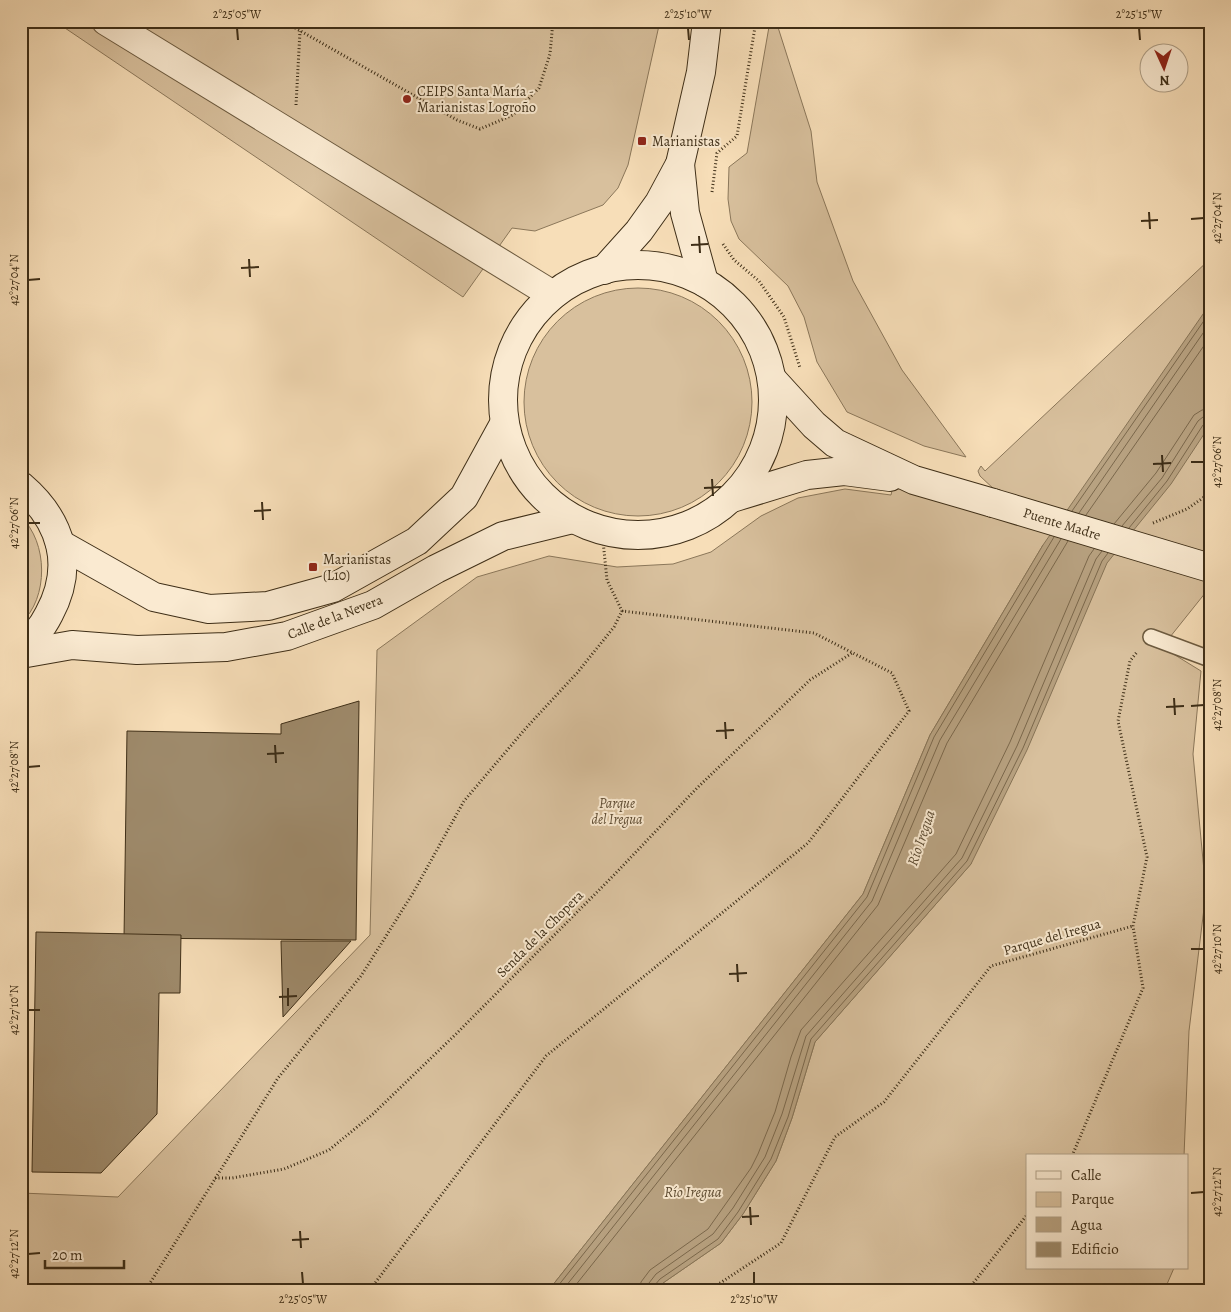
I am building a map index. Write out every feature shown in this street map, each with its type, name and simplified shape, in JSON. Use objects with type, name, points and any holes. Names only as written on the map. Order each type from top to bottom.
[{"type":"main road","points":[[106,21],[294,138],[553,295]]},
{"type":"main road","points":[[694,21],[701,72]]},
{"type":"main road","points":[[604,270],[639,231],[659,203],[680,164],[701,72],[706,21]]},
{"type":"main road","points":[[680,164],[685,213],[704,282]]},
{"type":"main road","points":[[656,264],[684,270],[704,282],[722,294],[746,318],[763,347],[772,380],[774,412],[767,444],[753,473],[732,498],[704,519],[671,532],[637,536],[602,531],[573,519],[548,502],[528,480],[513,453],[504,424],[502,400],[504,384],[511,353],[522,331],[536,312],[553,295],[577,280],[604,270],[632,265],[656,264]]},
{"type":"main road","points":[[772,380],[814,425],[835,443],[914,480]]},
{"type":"main road","name":"Calle de la Nevera","points":[[60,544],[154,597],[209,609],[268,606],[333,588],[417,541],[464,496],[504,424]]},
{"type":"main road","points":[[732,498],[807,475],[844,471],[914,480]]},
{"type":"main road","name":"Puente Madre","points":[[914,480],[1210,568]]},
{"type":"main road","points":[[21,486],[37,500],[52,520],[60,544],[63,572],[58,599],[44,623],[21,646]]},
{"type":"main road","name":"Calle de la Nevera","points":[[21,654],[72,645],[137,650],[226,647],[287,636],[374,605],[436,569],[503,536],[573,519]]},
{"type":"lane","points":[[1151,637],[1210,659]]},
{"type":"path","points":[[283,21],[457,120],[480,129],[514,115],[539,88],[550,54],[553,21]]},
{"type":"path","points":[[711,198],[717,154],[737,136],[756,21]]},
{"type":"path","points":[[294,138],[300,31]]},
{"type":"path","points":[[721,239],[734,260],[759,281],[784,317],[802,375]]},
{"type":"path","points":[[1146,526],[1187,509],[1210,493]]},
{"type":"path","points":[[602,531],[607,580],[622,611]]},
{"type":"path","points":[[369,1291],[546,1056],[808,843],[909,711],[892,673],[814,633],[622,611]]},
{"type":"path","points":[[145,1291],[278,1078],[361,976],[413,893],[464,801],[526,728],[577,673],[614,627],[622,611]]},
{"type":"path","points":[[1073,1154],[1143,988],[1133,926],[1147,857],[1118,720],[1130,661],[1151,637]]},
{"type":"path","name":"Senda de la Chopera","points":[[215,1178],[232,1178],[284,1169],[329,1150],[372,1114],[457,1033],[614,876],[697,788],[803,686],[852,652]]},
{"type":"path","name":"Parque del Iregua","points":[[708,1291],[781,1242],[835,1137],[884,1102],[991,966],[1133,926]]},
{"type":"path","points":[[966,1291],[1026,1216]]},
{"type":"green space","name":"CEIPS Santa María - Marianistas Logroño","points":[[63,21],[660,21],[628,165],[618,188],[603,205],[535,231],[512,228],[463,297],[62,26]]},
{"type":"green space","points":[[770,21],[776,21],[811,131],[817,182],[853,281],[902,370],[966,457],[924,446],[847,412],[817,362],[804,317],[788,286],[739,239],[731,221],[728,199],[729,167],[747,153]]},
{"type":"green space","name":"Parque del Iregua","points":[[1210,259],[1210,587],[1162,647],[1201,671],[1193,754],[1206,892],[1189,1031],[1184,1154],[1026,1154],[1026,1270],[1173,1270],[1164,1291],[657,1291],[663,1283],[721,1243],[743,1214],[776,1161],[792,1118],[815,1042],[971,864],[1043,545],[930,735],[863,894],[548,1291],[21,1291],[21,1193],[118,1197],[370,935],[377,650],[477,577],[549,556],[617,567],[673,564],[711,552],[761,516],[798,498],[845,489],[891,495],[898,464],[996,491],[980,476],[978,471],[981,466],[985,471]]},
{"type":"green space","points":[[638,288],[660,290],[682,297],[701,307],[726,330],[738,348],[747,369],[752,402],[750,424],[743,446],[733,465],[710,490],[692,502],[671,511],[638,516],[616,514],[594,507],[575,497],[550,474],[538,456],[529,435],[524,402],[526,380],[533,358],[543,339],[566,314],[584,302],[605,293]]},
{"type":"green space","points":[[21,517],[30,528],[36,541],[42,570],[37,599],[21,623]]},
{"type":"water","name":"Río Iregua","points":[[1210,304],[1210,425],[1171,484],[1107,563],[1027,750],[971,864],[815,1042],[792,1118],[776,1161],[743,1214],[721,1243],[663,1283],[657,1291],[548,1291],[863,894],[930,735],[1043,545]]},
{"type":"building","points":[[359,701],[356,940],[124,938],[127,731],[281,734],[281,724]]},
{"type":"building","points":[[36,932],[181,935],[180,993],[159,993],[157,1114],[101,1173],[32,1172]]},
{"type":"building","points":[[281,941],[351,941],[283,1017]]},
{"type":"place","name":"CEIPS Santa María - Marianistas Logroño","points":[[407,99]]},
{"type":"place","name":"Marianistas","points":[[642,141]]},
{"type":"place","name":"Marianistas (L10)","points":[[313,567]]}]
